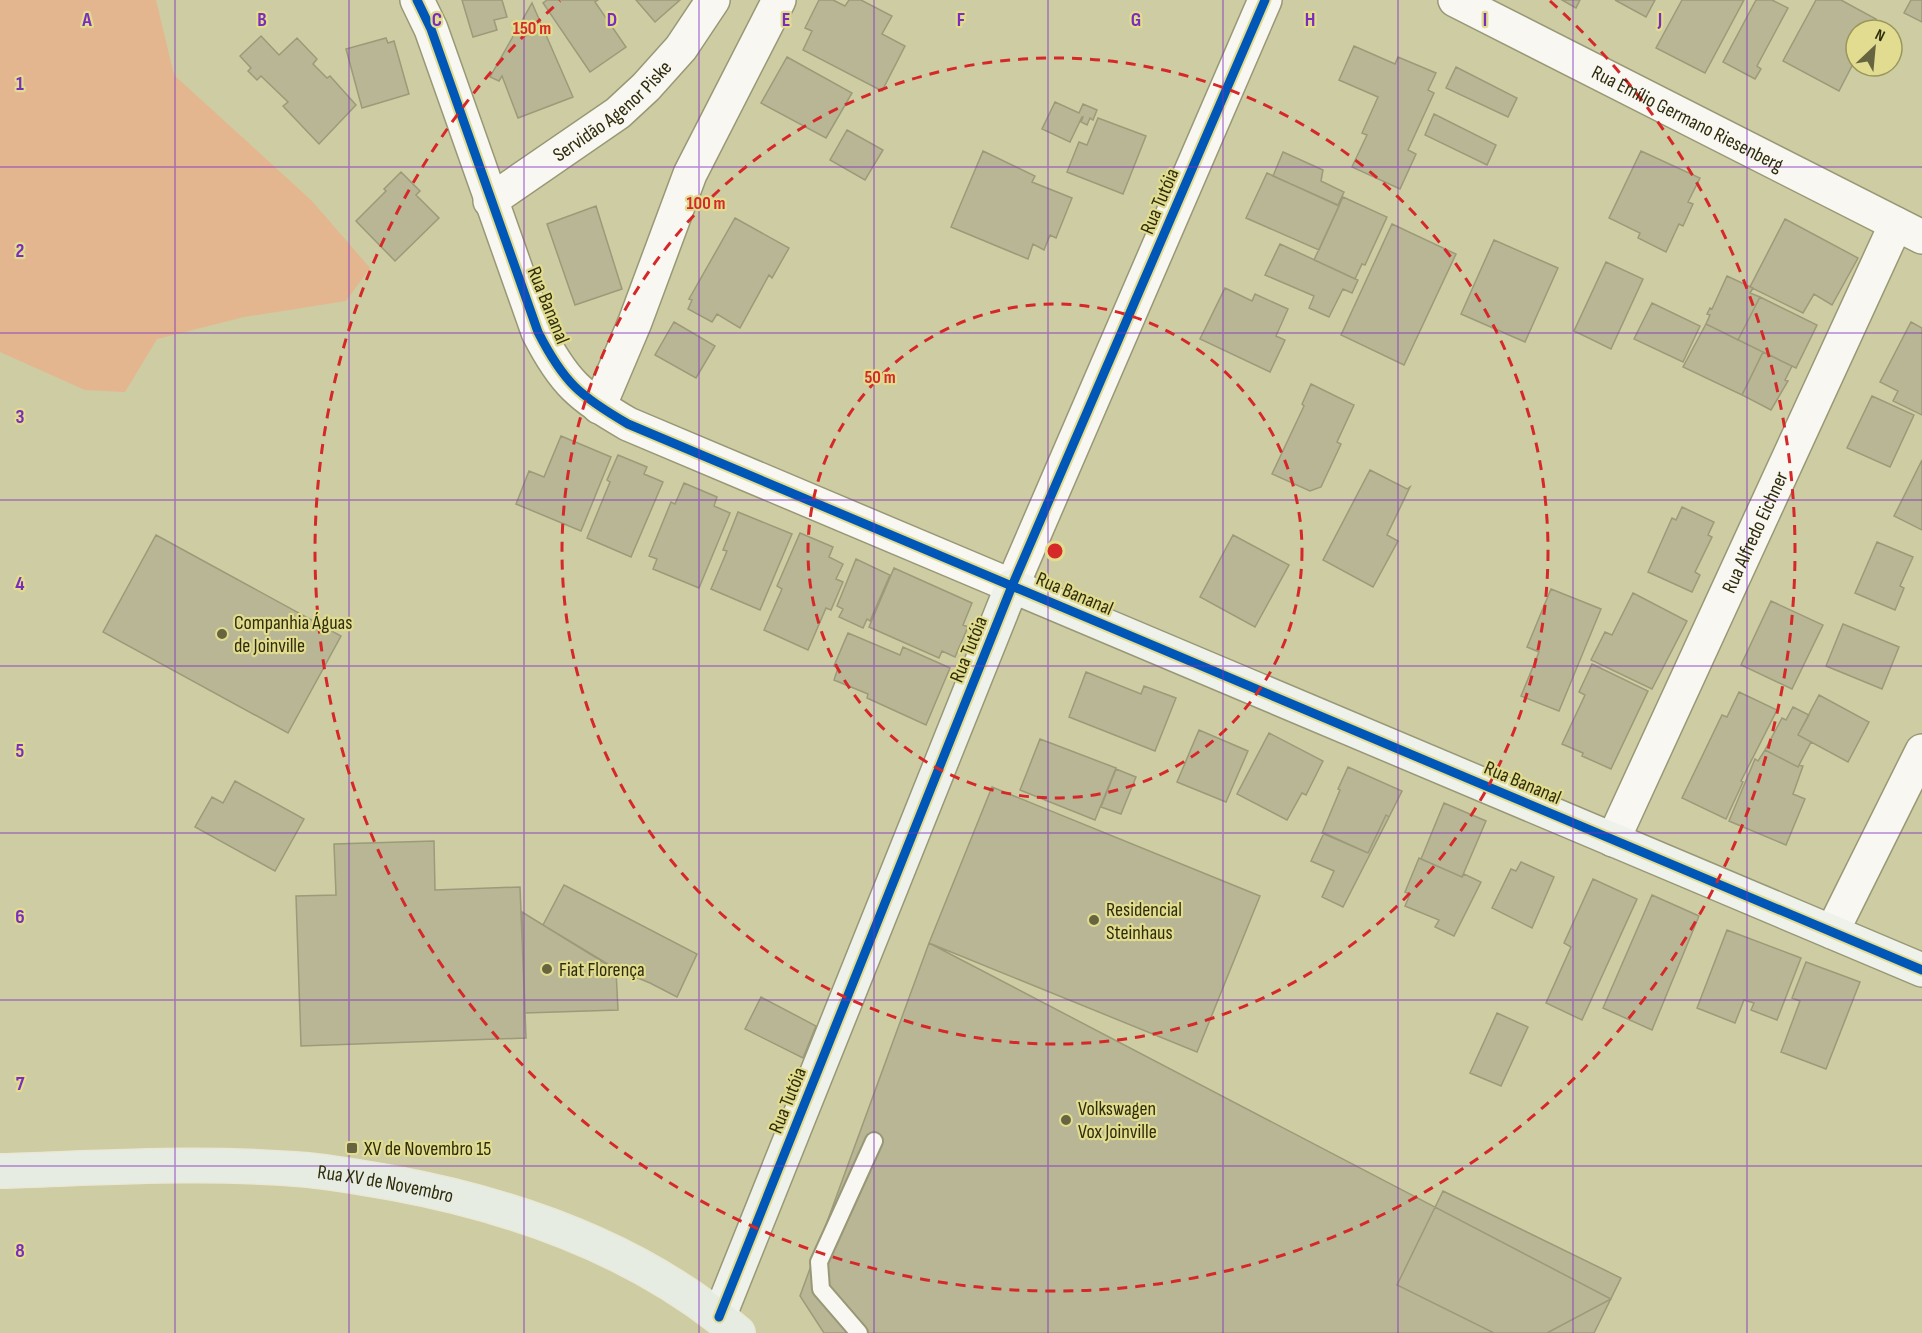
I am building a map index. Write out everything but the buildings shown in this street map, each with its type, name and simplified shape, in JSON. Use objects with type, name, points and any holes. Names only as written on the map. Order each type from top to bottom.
[{"type":"main road","name":"Rua XV de Novembro","points":[[0,1172],[107,1168],[249,1167],[308,1170],[466,1198],[576,1235],[626,1258],[722,1328]]},
{"type":"street","name":"Rua Bananal","points":[[417,0],[431,29],[538,332],[552,359],[573,386],[600,407],[628,424],[1922,970]]},
{"type":"street","name":"Servidão Agenor Piske","points":[[490,201],[618,113],[646,87],[681,48],[713,0]]},
{"type":"street","points":[[600,407],[635,322],[690,174],[779,0]]},
{"type":"street","name":"Rua Tutóia","points":[[722,1328],[1012,586],[1265,0]]},
{"type":"street","name":"Rua Emílio Germano Riesenberg","points":[[1455,0],[1909,231]]},
{"type":"street","name":"Rua Alfredo Eichner","points":[[1612,840],[1909,231]]},
{"type":"street","points":[[1832,932],[1922,751]]},
{"type":"lane","points":[[859,1333],[821,1290],[819,1262],[874,1142]]},
{"type":"shaded area","points":[[0,0],[156,0],[174,75],[312,201],[370,268],[346,301],[244,317],[157,339],[125,392],[85,390],[0,352]]},
{"type":"cycle path","points":[[417,0],[431,29],[538,332],[565,376],[597,405],[628,424],[1922,970]]},
{"type":"cycle path","points":[[719,1317],[1012,586],[1265,0]]},
{"type":"place","name":"Companhia Águas de Joinville","points":[[222,634]]},
{"type":"place","name":"Residencial Steinhaus","points":[[1094,920]]},
{"type":"place","name":"Fiat Florença","points":[[547,969]]},
{"type":"place","name":"Volkswagen Vox Joinville","points":[[1066,1120]]},
{"type":"place","name":"XV de Novembro 15","points":[[352,1148]]}]
